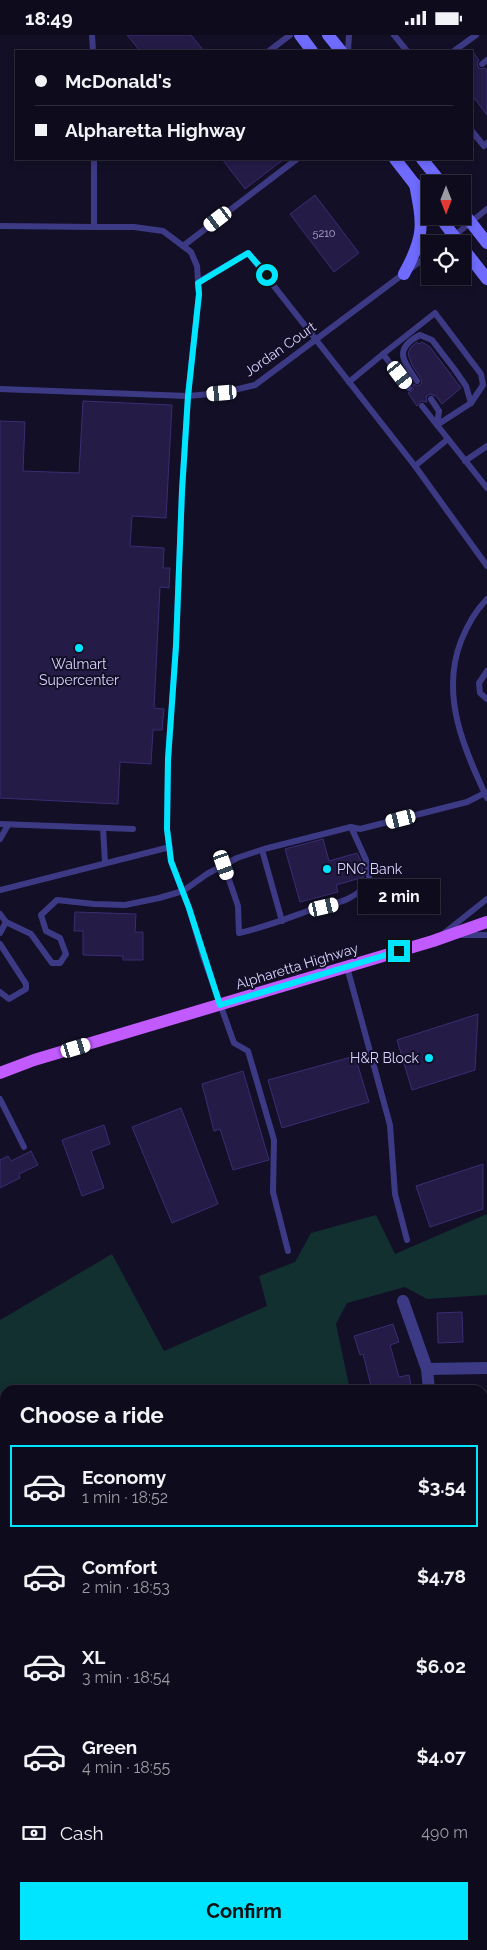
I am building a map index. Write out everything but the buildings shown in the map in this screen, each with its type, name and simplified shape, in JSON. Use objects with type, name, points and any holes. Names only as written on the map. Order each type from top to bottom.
[{"type":"main road","points":[[300,35],[311,50]]},
{"type":"main road","points":[[328,35],[339,50]]},
{"type":"main road","points":[[396,160],[421,192]]},
{"type":"main road","points":[[423,160],[435,175]]},
{"type":"main road","points":[[404,274],[417,252],[421,233],[421,214],[415,184]]},
{"type":"main road","points":[[471,222],[487,243]]},
{"type":"main road","points":[[446,225],[454,235]]},
{"type":"main road","points":[[471,258],[487,279]]},
{"type":"main road","name":"Alpharetta Highway","points":[[0,1073],[34,1060],[454,935],[487,921]]},
{"type":"street","points":[[403,1301],[426,1369],[428,1385]]},
{"type":"street","points":[[426,1369],[487,1368]]},
{"type":"lane","points":[[92,35],[92,50]]},
{"type":"lane","points":[[270,50],[290,35]]},
{"type":"lane","points":[[348,50],[349,35]]},
{"type":"lane","points":[[394,35],[406,50]]},
{"type":"lane","points":[[455,50],[476,35]]},
{"type":"lane","points":[[473,132],[484,146],[487,143]]},
{"type":"lane","points":[[94,160],[94,227]]},
{"type":"lane","points":[[183,246],[296,160]]},
{"type":"lane","points":[[471,214],[487,209]]},
{"type":"lane","points":[[0,226],[134,227],[163,231],[191,252],[197,266],[199,294],[188,396],[168,759],[167,829],[171,861],[183,891],[220,1005],[234,1043],[248,1051],[274,1140],[273,1192],[288,1251]]},
{"type":"lane","points":[[198,283],[248,253],[415,466],[487,566]]},
{"type":"lane","name":"Jordan Court","points":[[0,389],[188,396],[222,393],[255,385],[421,261]]},
{"type":"lane","points":[[350,382],[435,313],[481,374],[483,385],[471,403],[437,425]]},
{"type":"lane","points":[[417,381],[404,363],[402,354],[410,340],[420,335],[432,340],[455,370],[466,386],[471,403]]},
{"type":"lane","points":[[383,354],[409,388]]},
{"type":"lane","points":[[431,399],[439,411],[437,425]]},
{"type":"lane","points":[[422,406],[487,487]]},
{"type":"lane","points":[[415,466],[448,439]]},
{"type":"lane","points":[[465,461],[487,446]]},
{"type":"lane","points":[[0,914],[6,922],[31,934],[52,963],[60,963],[66,954],[60,938],[46,931],[41,915],[57,900],[126,905],[159,898],[183,891],[237,858],[262,850],[351,827],[360,829],[467,802],[486,795],[458,729],[453,705],[453,679],[457,651],[467,625],[487,599]]},
{"type":"lane","points":[[487,671],[479,683],[480,693],[487,699]]},
{"type":"lane","points":[[0,824],[134,829]]},
{"type":"lane","points":[[0,839],[8,825]]},
{"type":"lane","points":[[224,865],[238,906],[239,933],[282,921],[307,911],[341,903],[358,895],[370,882],[366,860],[351,827]]},
{"type":"lane","points":[[103,828],[105,862]]},
{"type":"lane","points":[[0,890],[170,847]]},
{"type":"lane","points":[[262,850],[282,921]]},
{"type":"lane","points":[[433,941],[487,899]]},
{"type":"lane","points":[[0,933],[6,922]]},
{"type":"lane","points":[[454,935],[487,935]]},
{"type":"lane","points":[[0,944],[24,980],[26,989],[9,999],[0,992]]},
{"type":"lane","points":[[348,967],[390,1125],[395,1194],[407,1240]]},
{"type":"lane","points":[[0,1099],[24,1147]]},
{"type":"green space","points":[[487,1214],[487,1295],[427,1299],[405,1287],[347,1303],[336,1324],[349,1385],[0,1385],[0,1320],[112,1254],[164,1351],[267,1306],[259,1276],[295,1262],[311,1233],[376,1215],[395,1254]]},
{"type":"place","name":"Walmart Supercenter","points":[[79,648]]},
{"type":"place","name":"PNC Bank","points":[[327,869]]},
{"type":"place","name":"H&R Block","points":[[429,1058]]},
{"type":"route","points":[[267,275],[248,253],[198,283],[199,294],[188,396],[182,491],[176,646],[168,759],[167,829],[171,861],[189,908],[220,1005],[399,951]]}]
